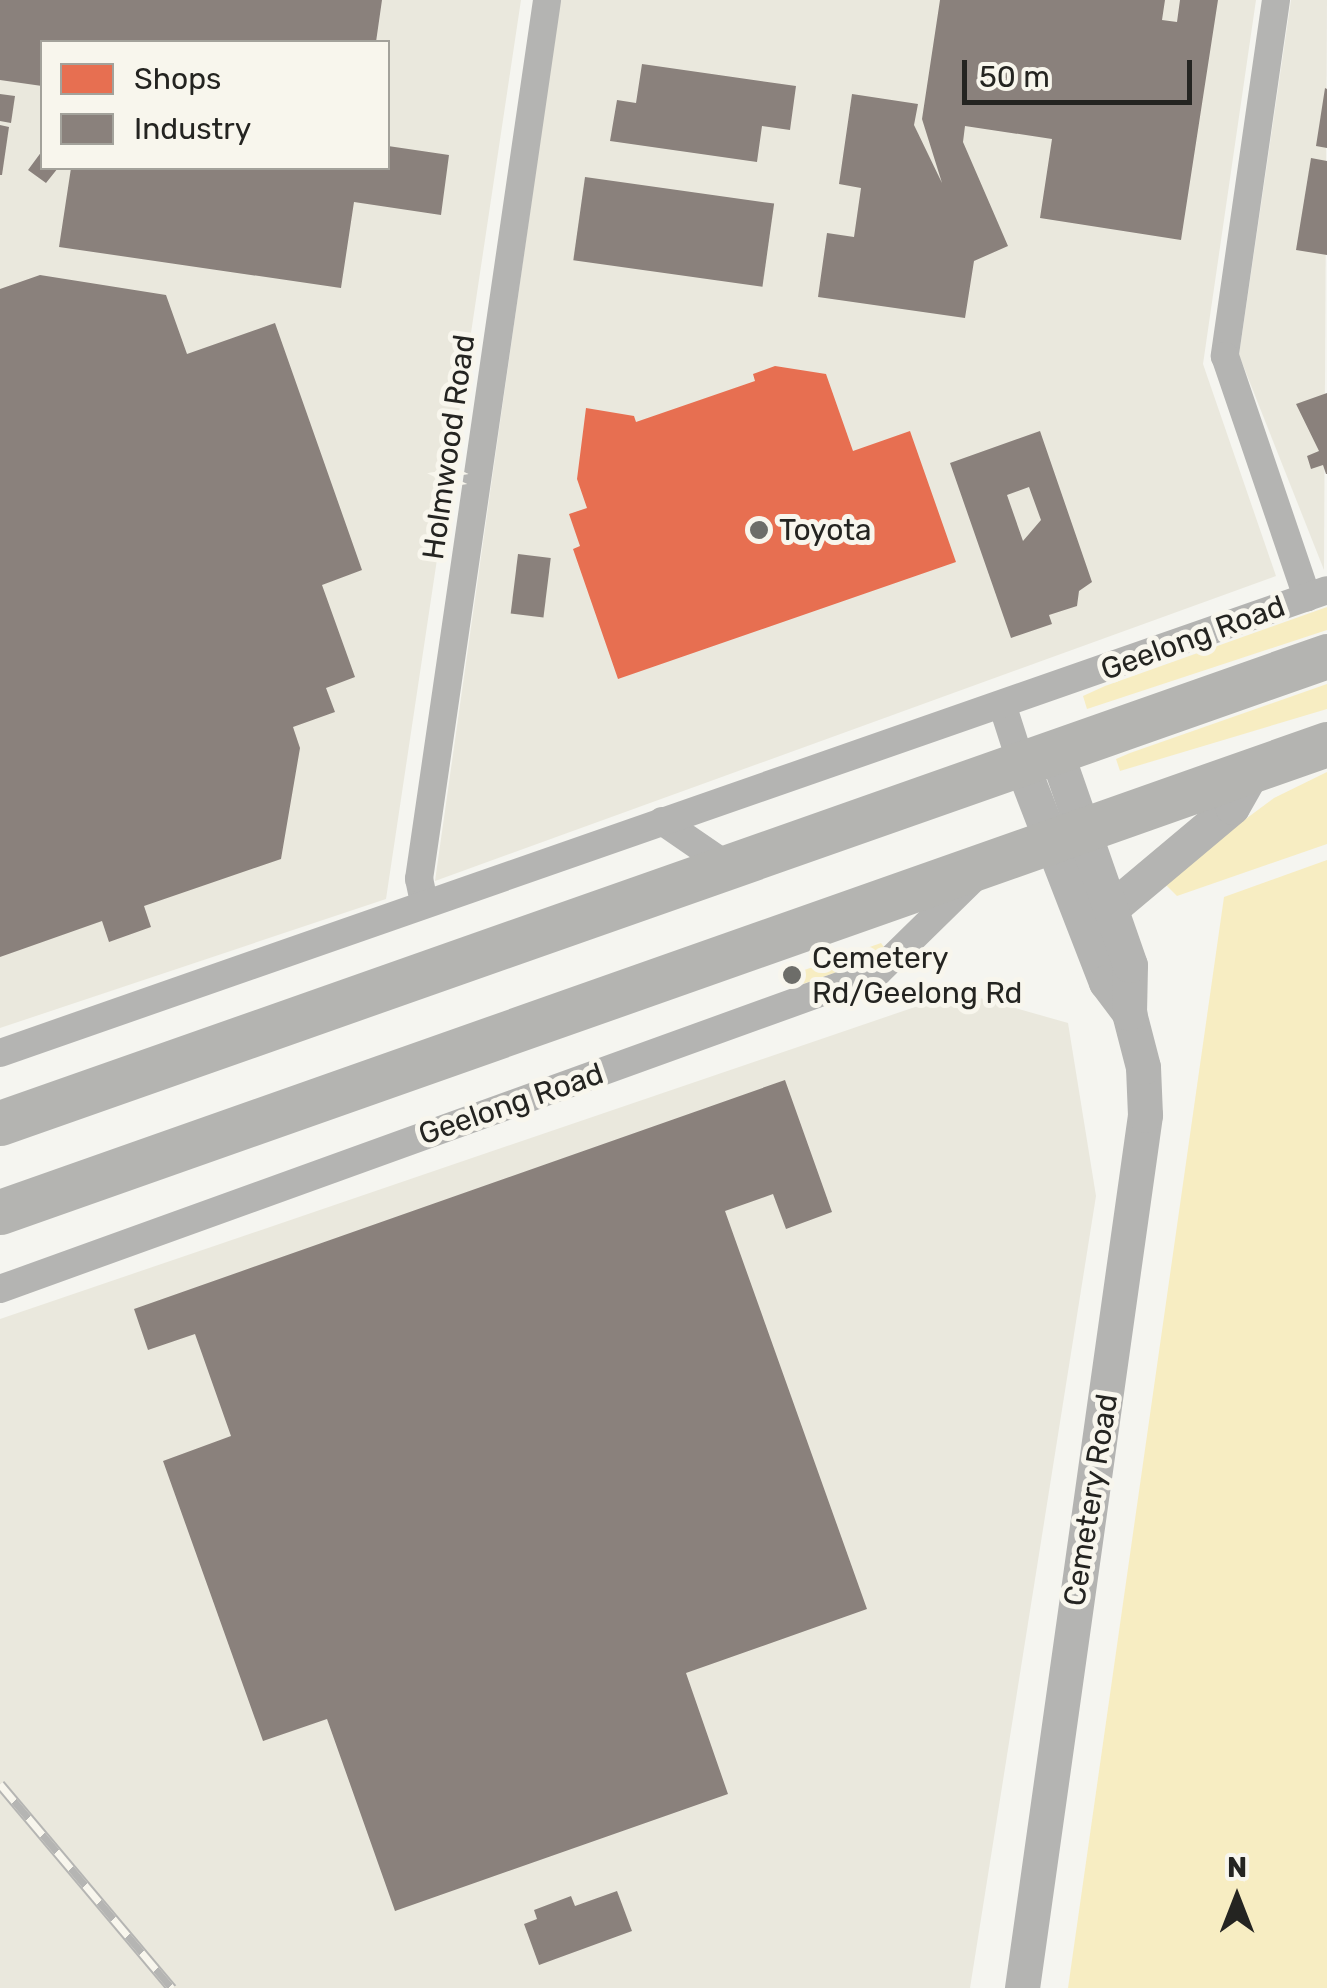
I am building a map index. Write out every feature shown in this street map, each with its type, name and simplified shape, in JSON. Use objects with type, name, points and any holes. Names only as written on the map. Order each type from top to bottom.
[{"type":"highway","name":"Geelong Road","points":[[0,1123],[1327,656]]},
{"type":"highway","name":"Geelong Road","points":[[0,1212],[1327,744]]},
{"type":"street","name":"Holmwood Road","points":[[424,902],[419,879],[547,0]]},
{"type":"street","points":[[1276,0],[1225,356],[1317,594]]},
{"type":"street","name":"Geelong Road","points":[[0,1053],[424,902],[1002,706],[1317,594]]},
{"type":"street","name":"Cemetery Road","points":[[1002,706],[1038,757],[1066,836],[1106,982],[1129,1013]]},
{"type":"street","points":[[1114,906],[1232,808],[1253,770]]},
{"type":"street","points":[[662,821],[729,867]]},
{"type":"street","name":"Cemetery Road","points":[[1022,1988],[1141,1171],[1143,1067],[1129,1013],[1130,965],[1114,906],[1066,836]]},
{"type":"street","name":"Geelong Road","points":[[0,1290],[878,972],[987,865]]},
{"type":"shaded area","points":[[0,0],[521,0],[386,899],[0,1028]]},
{"type":"shaded area","points":[[560,0],[1256,0],[1203,364],[1276,576],[435,881]]},
{"type":"shaded area","points":[[1291,0],[1327,0],[1324,570],[1239,355]]},
{"type":"shaded area","points":[[1327,607],[1327,630],[1087,709],[1083,696],[1105,686]]},
{"type":"shaded area","points":[[1327,684],[1327,709],[1120,771],[1116,759],[1130,753]]},
{"type":"shaded area","points":[[1327,772],[1327,844],[1177,896],[1162,881],[1274,798]]},
{"type":"shaded area","points":[[1327,860],[1327,1988],[1068,1988],[1224,897]]},
{"type":"shaded area","points":[[881,943],[886,950],[868,961],[797,986],[793,974]]},
{"type":"shaded area","points":[[959,992],[1068,1023],[1096,1196],[970,1988],[0,1988],[0,1319]]},
{"type":"building: Shops","name":"Toyota","points":[[775,366],[826,374],[853,451],[910,431],[956,562],[618,679],[573,549],[580,546],[569,514],[587,508],[577,479],[586,408],[634,416],[636,422],[755,381],[753,374]]},
{"type":"building: Industry","points":[[0,0],[382,0],[376,40],[40,40],[40,86],[0,80]]},
{"type":"building: Industry","points":[[940,0],[1165,0],[1162,20],[1177,22],[1180,0],[1218,0],[1181,240],[1040,218],[1052,139],[965,126],[963,142],[1008,246],[974,261],[965,318],[818,297],[827,233],[854,237],[861,188],[839,184],[852,94],[918,104],[914,125],[942,183],[922,119]]},
{"type":"building: Industry","points":[[642,64],[796,86],[790,130],[762,126],[757,162],[610,141],[617,100],[636,103]]},
{"type":"building: Industry","points":[[1327,89],[1327,148],[1316,146]]},
{"type":"building: Industry","points":[[0,94],[15,96],[11,123],[0,121]]},
{"type":"building: Industry","points":[[0,125],[9,127],[2,175],[0,175]]},
{"type":"building: Industry","points":[[390,146],[449,155],[441,215],[354,202],[341,288],[59,247],[71,170],[390,170]]},
{"type":"building: Industry","points":[[40,154],[40,170],[56,170],[46,183],[28,170]]},
{"type":"building: Industry","points":[[1311,158],[1327,161],[1327,255],[1296,250]]},
{"type":"building: Industry","points":[[585,177],[774,204],[762,287],[573,260]]},
{"type":"building: Industry","points":[[40,275],[166,295],[187,354],[275,323],[362,570],[322,585],[355,677],[326,688],[335,712],[293,727],[300,748],[281,859],[144,906],[151,927],[109,942],[102,921],[0,957],[0,289]]},
{"type":"building: Industry","points":[[1327,393],[1326,474],[1323,465],[1311,469],[1307,456],[1319,451],[1296,404]]},
{"type":"building: Industry","points":[[1040,431],[1092,582],[1079,591],[1077,606],[1049,615],[1052,624],[1011,638],[950,463]],"holes":[[[1029,487],[1041,520],[1023,541],[1007,495]]]},
{"type":"building: Industry","points":[[518,554],[551,558],[543,618],[511,614]]},
{"type":"building: Industry","points":[[785,1080],[832,1212],[786,1229],[773,1194],[725,1211],[867,1609],[686,1673],[728,1794],[395,1911],[327,1719],[263,1741],[163,1461],[231,1436],[195,1334],[148,1350],[134,1309]]},
{"type":"building: Industry","points":[[617,1891],[632,1931],[539,1965],[524,1924],[537,1919],[534,1910],[571,1896],[575,1906]]},
{"type":"railway","points":[[0,1784],[172,1988]]},
{"type":"place","name":"Toyota","points":[[759,530]]},
{"type":"place","name":"Cemetery Rd/Geelong Rd","points":[[792,975]]}]
